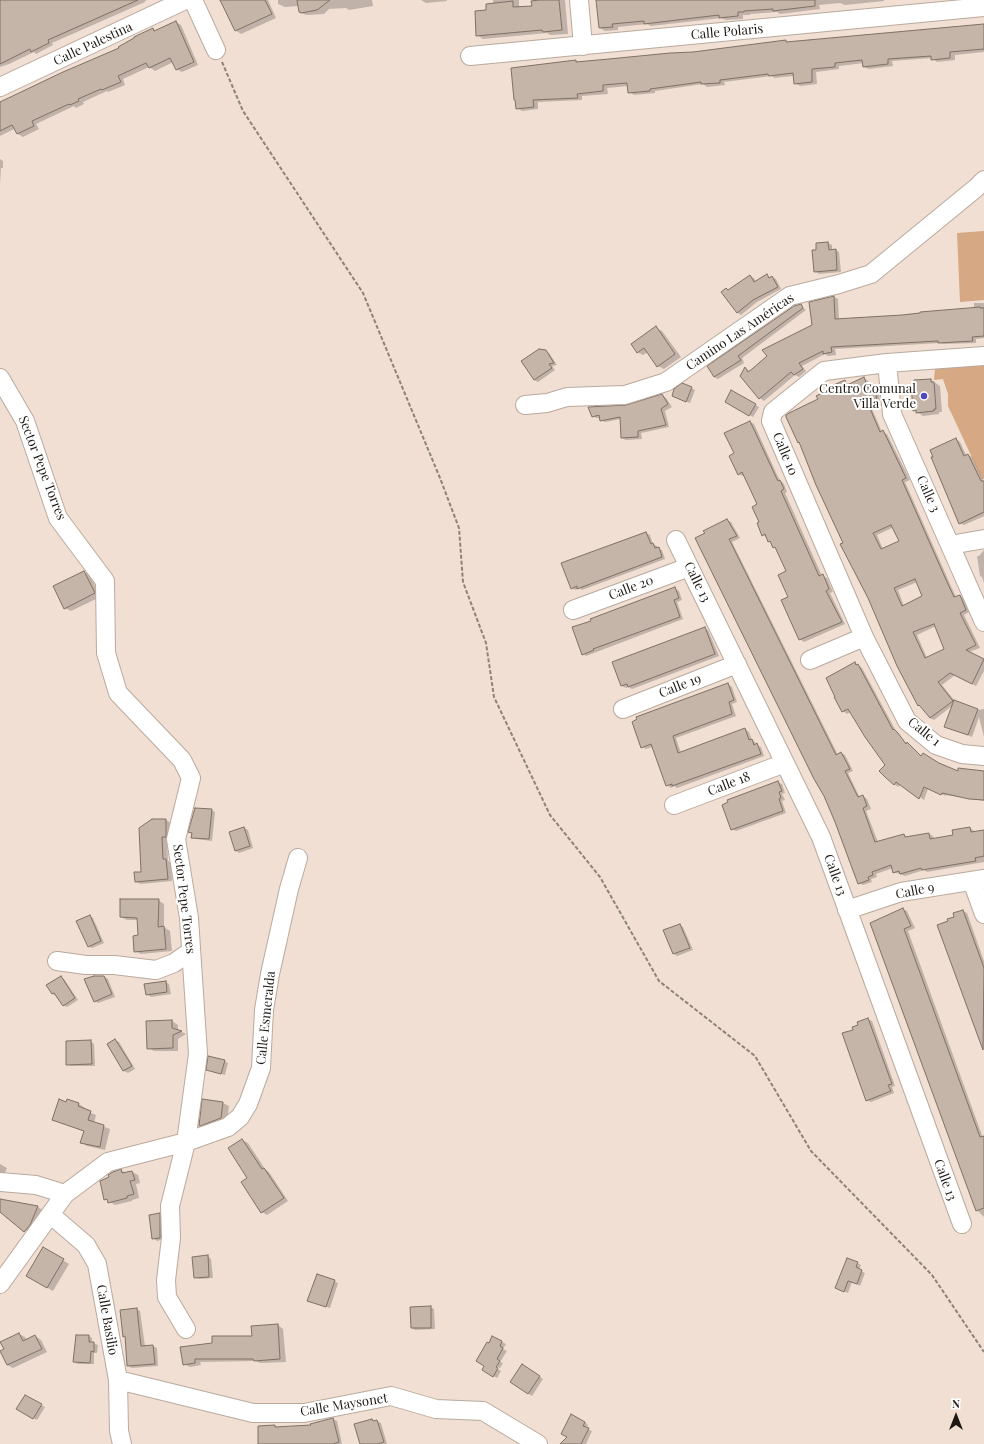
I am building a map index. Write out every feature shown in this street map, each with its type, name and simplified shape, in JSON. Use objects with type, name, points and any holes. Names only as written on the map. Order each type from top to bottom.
[{"type":"street","name":"Calle Palestina","points":[[0,87],[185,0]]},
{"type":"street","points":[[193,0],[216,50]]},
{"type":"street","points":[[579,0],[583,46]]},
{"type":"street","name":"Calle Polaris","points":[[470,56],[984,7]]},
{"type":"street","name":"Camino Las Américas","points":[[526,405],[547,403],[567,397],[625,395],[666,382],[790,296],[872,274],[981,187]]},
{"type":"street","name":"Calle 10","points":[[864,637],[771,421],[774,412],[824,371],[887,363],[984,356]]},
{"type":"street","name":"Calle 3","points":[[887,363],[892,414],[984,622]]},
{"type":"street","name":"Sector Pepe Torres","points":[[0,378],[25,421],[58,518],[105,581],[106,654],[118,693],[182,760],[191,778],[176,839],[189,918],[198,1054],[186,1142],[170,1206],[171,1238],[166,1280],[167,1297],[186,1329]]},
{"type":"street","points":[[950,545],[984,539]]},
{"type":"street","name":"Calle 13","points":[[676,540],[821,837],[962,1224]]},
{"type":"street","name":"Calle 20","points":[[573,610],[689,567]]},
{"type":"street","points":[[810,660],[864,637]]},
{"type":"street","name":"Calle 1","points":[[864,637],[907,721],[936,745],[962,754],[984,756]]},
{"type":"street","name":"Calle 19","points":[[623,708],[737,664]]},
{"type":"street","name":"Calle 18","points":[[674,805],[785,763]]},
{"type":"street","name":"Calle Esmeralda","points":[[0,1284],[65,1194],[108,1162],[186,1142],[228,1127],[240,1118],[256,1085],[261,1068],[264,1010],[270,974],[289,888],[298,858]]},
{"type":"street","points":[[978,880],[984,914]]},
{"type":"street","name":"Calle 9","points":[[847,910],[902,892],[978,880]]},
{"type":"street","points":[[57,961],[86,965],[114,965],[156,970],[191,952]]},
{"type":"street","points":[[0,1182],[36,1185],[65,1194]]},
{"type":"street","name":"Calle Basilio","points":[[51,1215],[86,1245],[97,1264],[118,1380],[119,1440]]},
{"type":"street","name":"Calle Maysonet","points":[[118,1380],[253,1413],[304,1413],[391,1396],[436,1409],[483,1411],[538,1444]]},
{"type":"path","points":[[216,50],[243,111],[363,293],[440,478],[459,528],[463,582],[486,643],[494,697],[550,815],[600,877],[659,981],[755,1056],[811,1151],[932,1274],[984,1352]]},
{"type":"shaded area","points":[[984,231],[984,300],[960,302],[957,233]]},
{"type":"shaded area","points":[[984,365],[984,479],[982,479],[948,406],[948,394],[943,379],[934,380],[935,368]]},
{"type":"building","points":[[0,0],[138,0],[48,40],[49,43],[31,52],[30,49],[0,64]]},
{"type":"building","points":[[220,0],[265,0],[272,14],[235,31]]},
{"type":"building","points":[[297,0],[330,0],[317,10],[301,13],[299,12]]},
{"type":"building","points":[[559,0],[562,30],[543,32],[542,30],[476,36],[475,11],[486,10],[486,4],[513,1],[513,7],[532,6],[531,1]]},
{"type":"building","points":[[596,0],[815,0],[815,6],[773,11],[773,9],[744,11],[738,12],[738,16],[719,18],[719,15],[644,24],[644,21],[612,24],[613,27],[599,28]]},
{"type":"building","points":[[176,21],[194,62],[176,70],[170,58],[149,68],[146,63],[118,76],[121,82],[78,99],[79,101],[32,121],[34,126],[17,134],[12,125],[0,131],[0,102],[63,72],[119,48],[118,47],[134,37],[153,28],[154,31]]},
{"type":"building","points":[[984,24],[984,49],[950,52],[950,58],[931,60],[931,56],[888,59],[888,64],[863,67],[862,60],[835,63],[835,67],[812,69],[812,82],[794,84],[793,73],[769,76],[768,74],[720,80],[720,83],[701,84],[701,82],[650,89],[650,91],[628,93],[627,83],[603,85],[603,91],[577,94],[578,98],[533,100],[534,107],[516,109],[514,100],[511,68],[576,60],[576,62],[693,52],[786,40],[786,42]]},
{"type":"building","points":[[828,242],[829,250],[836,249],[837,270],[814,272],[812,250],[816,250],[816,243]]},
{"type":"building","points":[[767,274],[769,278],[772,276],[778,287],[753,300],[737,313],[721,292],[726,288],[728,290],[750,275],[754,282]]},
{"type":"building","points":[[834,296],[835,319],[902,315],[980,307],[984,308],[984,336],[972,337],[973,341],[938,343],[938,341],[831,347],[832,352],[823,354],[823,351],[799,363],[803,369],[794,375],[791,372],[759,399],[740,376],[745,367],[748,372],[767,356],[762,350],[812,325],[809,302]]},
{"type":"building","points":[[801,304],[803,308],[738,356],[741,360],[714,377],[707,366],[794,306]]},
{"type":"building","points":[[656,326],[675,354],[657,367],[644,348],[637,353],[631,344]]},
{"type":"building","points":[[539,349],[546,350],[554,363],[549,364],[552,368],[534,380],[521,361]]},
{"type":"building","points":[[864,377],[868,388],[875,385],[877,403],[869,406],[880,432],[883,430],[906,478],[902,480],[954,597],[960,595],[966,610],[960,613],[976,645],[966,650],[984,659],[972,684],[950,673],[938,682],[953,701],[930,718],[919,705],[918,706],[897,666],[868,598],[840,544],[843,543],[816,485],[799,442],[798,443],[786,417],[789,413],[818,399],[816,396],[830,389],[829,387],[845,380],[847,385]],"holes":[[[891,525],[899,541],[881,549],[873,533]],[[915,579],[922,596],[902,606],[894,588]],[[934,624],[944,649],[925,658],[913,632]]]},
{"type":"building","name":"Centro Comunal Villa Verde","points":[[931,379],[931,382],[934,382],[936,409],[934,409],[934,411],[916,413],[916,410],[913,411],[911,383],[914,383],[914,380]]},
{"type":"building","points":[[682,383],[692,387],[686,402],[672,396],[674,389]]},
{"type":"building","points":[[731,390],[756,404],[749,416],[725,402]]},
{"type":"building","points":[[662,394],[668,404],[661,409],[666,425],[638,431],[638,437],[621,438],[620,417],[600,421],[599,415],[592,417],[588,407],[626,405]]},
{"type":"building","points":[[750,421],[778,481],[780,480],[784,489],[781,491],[819,576],[823,574],[829,589],[826,591],[842,622],[799,640],[781,600],[788,597],[778,575],[786,571],[775,547],[773,548],[770,541],[768,542],[765,534],[762,536],[757,523],[759,522],[752,507],[757,504],[742,472],[738,475],[729,456],[734,453],[724,433]]},
{"type":"building","points":[[956,438],[964,456],[968,454],[981,481],[984,481],[984,512],[959,524],[931,457],[933,457],[930,450]]},
{"type":"building","points":[[727,519],[737,536],[729,539],[836,755],[841,752],[850,769],[845,771],[858,797],[863,795],[867,806],[863,808],[875,842],[904,834],[905,837],[929,833],[930,839],[953,835],[952,830],[970,827],[971,832],[984,830],[984,856],[975,858],[976,861],[922,870],[921,868],[900,874],[899,871],[893,873],[891,865],[872,872],[873,875],[868,877],[869,880],[858,884],[824,796],[814,779],[695,538],[705,533],[703,531]]},
{"type":"building","points":[[646,532],[651,544],[653,543],[655,548],[659,547],[662,557],[577,589],[577,586],[571,589],[561,563]]},
{"type":"building","points":[[84,571],[95,593],[64,609],[53,586]]},
{"type":"building","points":[[675,587],[679,598],[674,600],[680,617],[593,649],[594,650],[582,655],[572,627],[591,621],[590,619]]},
{"type":"building","points":[[705,627],[715,654],[628,687],[627,684],[621,686],[612,662]]},
{"type":"building","points":[[855,662],[856,665],[858,664],[893,730],[894,729],[898,733],[906,744],[907,742],[921,756],[923,753],[939,763],[958,771],[958,768],[984,771],[984,800],[969,799],[942,793],[941,795],[924,787],[919,799],[896,782],[894,785],[879,771],[885,765],[865,737],[848,709],[842,712],[826,678]]},
{"type":"building","points":[[728,683],[734,700],[729,702],[732,714],[673,736],[678,753],[745,728],[749,740],[752,739],[754,745],[757,743],[761,754],[672,786],[672,784],[666,786],[651,744],[641,748],[632,722],[637,719],[636,717]]},
{"type":"building","points":[[954,700],[978,709],[968,735],[944,727]]},
{"type":"building","points":[[778,781],[782,791],[779,792],[781,798],[779,799],[783,811],[731,830],[722,805],[728,802],[727,800]]},
{"type":"building","points":[[195,808],[212,809],[209,839],[191,838],[192,833],[188,832]]},
{"type":"building","points":[[152,819],[166,819],[166,837],[162,837],[163,859],[166,859],[168,879],[135,882],[134,872],[141,872],[139,828]]},
{"type":"building","points":[[244,827],[250,846],[235,851],[229,832]]},
{"type":"building","points":[[120,899],[159,899],[158,927],[164,926],[166,949],[134,952],[133,936],[138,935],[137,918],[120,917]]},
{"type":"building","points":[[903,908],[911,926],[904,929],[980,1137],[984,1136],[984,1208],[976,1211],[870,923]]},
{"type":"building","points":[[963,910],[984,968],[983,1050],[937,925],[954,917],[953,913]]},
{"type":"building","points":[[90,915],[101,941],[88,947],[76,921]]},
{"type":"building","points":[[680,924],[690,948],[673,954],[663,930]]},
{"type":"building","points":[[61,976],[75,998],[63,1006],[46,985]]},
{"type":"building","points":[[94,976],[104,976],[112,994],[94,1002],[84,979]]},
{"type":"building","points":[[166,981],[167,992],[146,995],[144,984]]},
{"type":"building","points":[[868,1018],[892,1084],[888,1085],[891,1091],[866,1101],[842,1033],[853,1030],[852,1027],[858,1025],[857,1022]]},
{"type":"building","points":[[172,1020],[172,1028],[182,1031],[173,1035],[173,1048],[147,1049],[146,1021]]},
{"type":"building","points":[[115,1039],[132,1066],[123,1071],[107,1044]]},
{"type":"building","points":[[91,1040],[92,1064],[66,1065],[66,1041]]},
{"type":"building","points":[[208,1056],[225,1060],[221,1074],[206,1070]]},
{"type":"building","points":[[59,1099],[66,1102],[67,1099],[79,1103],[78,1106],[91,1111],[88,1120],[104,1125],[100,1147],[80,1143],[84,1131],[52,1120]]},
{"type":"building","points":[[202,1099],[223,1102],[221,1118],[199,1126]]},
{"type":"building","points":[[242,1139],[284,1198],[261,1213],[241,1182],[247,1178],[228,1148]]},
{"type":"building","points":[[121,1169],[122,1173],[132,1171],[135,1180],[130,1181],[134,1194],[127,1196],[127,1198],[108,1203],[107,1199],[104,1200],[100,1181],[109,1177],[108,1175],[113,1172]]},
{"type":"building","points":[[0,1199],[38,1206],[30,1225],[24,1232],[0,1212]]},
{"type":"building","points":[[160,1213],[160,1238],[152,1239],[149,1215]]},
{"type":"building","points":[[43,1247],[64,1259],[47,1288],[26,1276]]},
{"type":"building","points":[[208,1255],[209,1277],[194,1278],[192,1257]]},
{"type":"building","points":[[847,1258],[858,1262],[856,1267],[862,1270],[857,1284],[848,1281],[844,1292],[835,1288]]},
{"type":"building","points":[[317,1274],[335,1280],[326,1307],[307,1301]]},
{"type":"building","points":[[431,1306],[431,1328],[411,1328],[410,1307]]},
{"type":"building","points":[[137,1308],[141,1346],[153,1345],[155,1364],[127,1366],[125,1336],[123,1337],[120,1310]]},
{"type":"building","points":[[278,1324],[280,1359],[254,1361],[253,1359],[195,1359],[195,1363],[183,1365],[180,1347],[212,1343],[212,1336],[252,1336],[251,1326]]},
{"type":"building","points":[[19,1333],[23,1341],[35,1335],[42,1349],[7,1365],[0,1351],[4,1349],[0,1342]]},
{"type":"building","points":[[76,1335],[89,1335],[89,1342],[94,1342],[94,1352],[91,1351],[90,1363],[73,1362]]},
{"type":"building","points":[[492,1336],[502,1341],[500,1346],[503,1348],[497,1359],[500,1361],[496,1367],[498,1368],[493,1377],[482,1370],[484,1366],[476,1361],[487,1342],[489,1343]]},
{"type":"building","points":[[522,1364],[540,1376],[528,1394],[510,1382]]},
{"type":"building","points":[[25,1395],[42,1404],[33,1419],[16,1409]]},
{"type":"building","points":[[571,1414],[585,1422],[583,1426],[589,1428],[581,1444],[560,1444],[567,1437],[561,1434]]},
{"type":"building","points":[[333,1418],[339,1442],[333,1444],[258,1444],[258,1426],[275,1425],[275,1427],[311,1425],[310,1424]]},
{"type":"building","points":[[372,1419],[373,1421],[377,1420],[384,1442],[378,1444],[360,1444],[354,1424]]},
{"type":"place","name":"Centro Comunal Villa Verde","points":[[924,396]]}]
